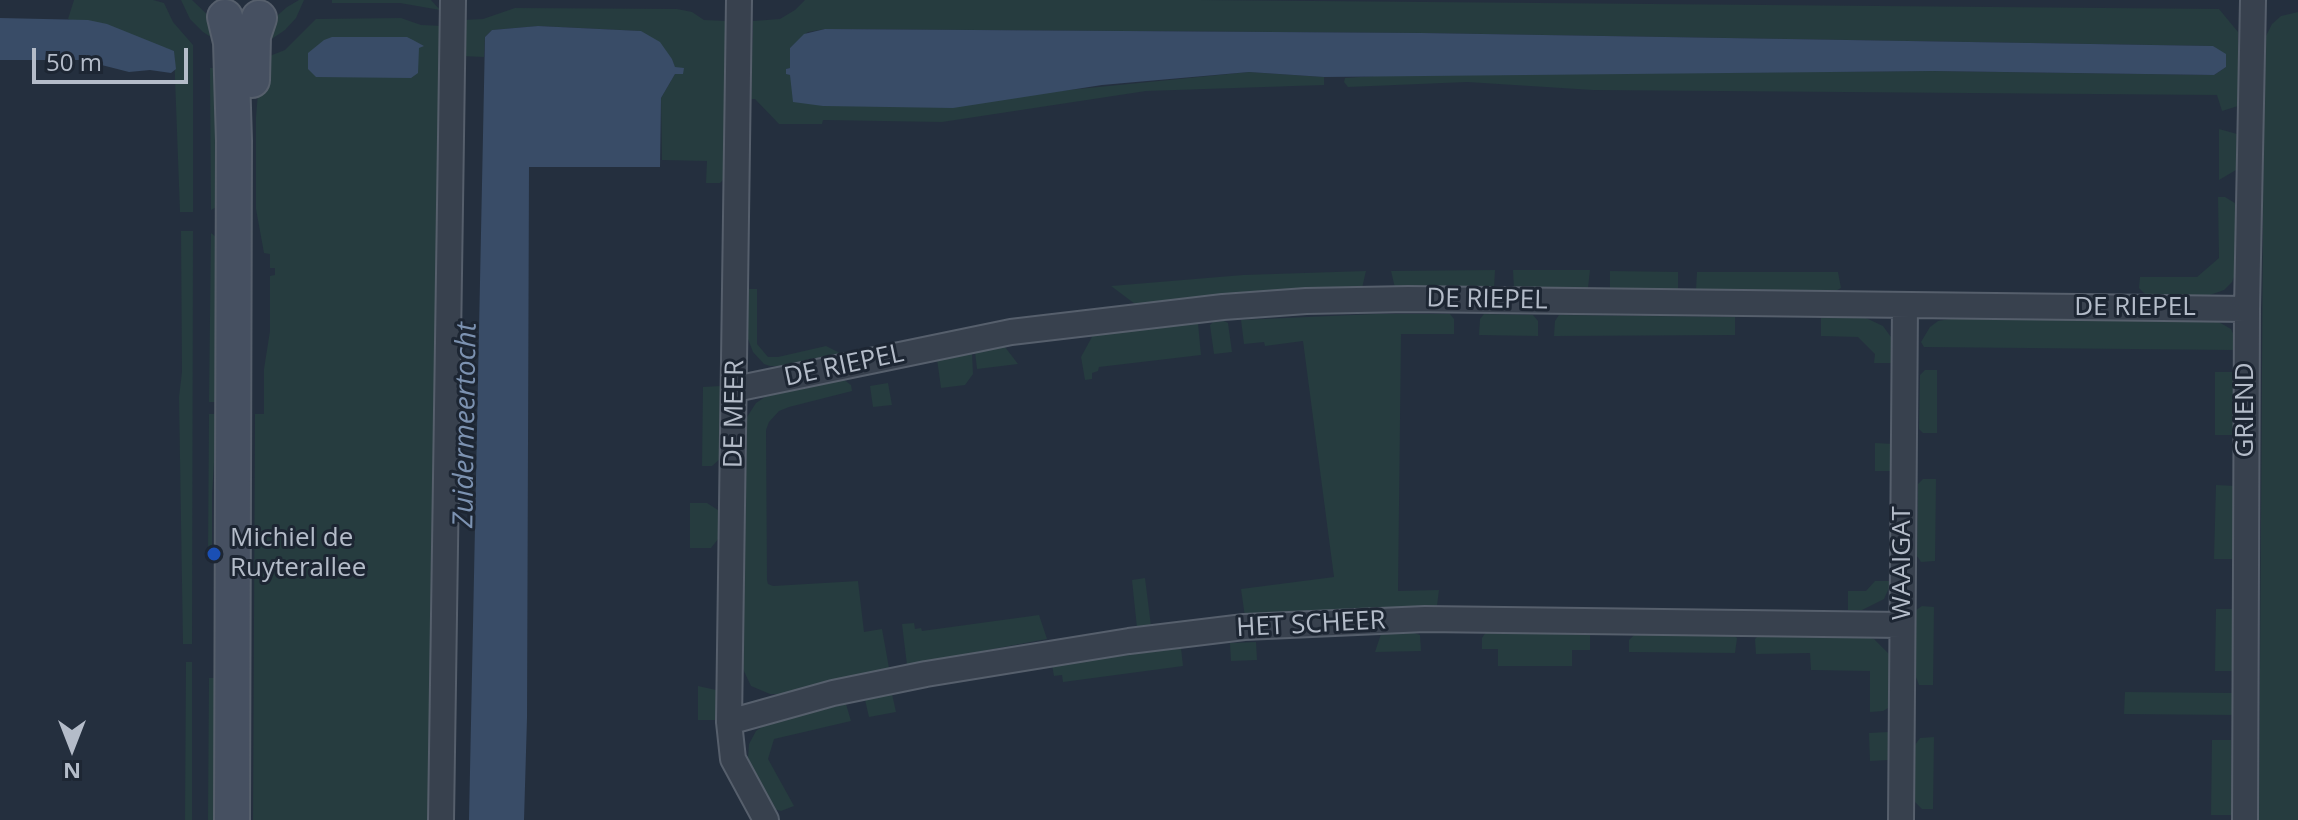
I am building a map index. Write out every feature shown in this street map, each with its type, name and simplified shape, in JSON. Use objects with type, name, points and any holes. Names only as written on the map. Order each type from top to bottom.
[{"type":"main road","points":[[216,8],[242,21],[269,9]]},
{"type":"main road","points":[[216,8],[231,42],[234,141],[232,820]]},
{"type":"main road","points":[[248,820],[250,117],[253,43],[269,9]]},
{"type":"street","points":[[441,820],[453,0]]},
{"type":"street","name":"DE MEER","points":[[739,0],[729,722],[733,759],[766,820]]},
{"type":"street","name":"GRIEND","points":[[2245,820],[2247,309],[2253,0]]},
{"type":"street","name":"DE RIEPEL","points":[[735,389],[1011,332],[1237,306],[1408,299],[2247,309]]},
{"type":"street","name":"WAAIGAT","points":[[1901,820],[1905,306]]},
{"type":"street","name":"HET SCHEER","points":[[729,722],[833,693],[926,674],[1115,643],[1244,627],[1425,619],[1902,625]]},
{"type":"green space","points":[[74,0],[153,0],[164,3],[173,22],[193,45],[193,212],[180,212],[174,51],[68,19]]},
{"type":"green space","points":[[181,0],[192,0],[213,20],[217,41],[190,19]]},
{"type":"green space","points":[[299,0],[304,0],[296,18],[270,40],[271,21]]},
{"type":"green space","points":[[332,0],[431,0],[440,10],[400,3],[332,3]]},
{"type":"green space","points":[[805,0],[1201,0],[2219,9],[2238,32],[2238,106],[2222,111],[2217,95],[1593,90],[1467,82],[1348,87],[1344,82],[1345,78],[1389,75],[1475,74],[1933,71],[2214,75],[2226,67],[2226,60],[2213,46],[1422,33],[825,29],[808,32],[790,48],[790,68],[786,69],[786,74],[1049,92],[1249,72],[1324,77],[1324,85],[1146,91],[942,122],[823,120],[822,124],[779,124],[755,99],[751,99],[753,21],[780,19]]},
{"type":"green space","points":[[515,8],[677,9],[692,12],[704,20],[726,21],[725,178],[720,183],[706,183],[707,161],[662,160],[661,98],[675,74],[683,68],[675,68],[672,59],[641,31],[539,26],[492,30],[485,37],[484,57],[462,56],[463,20],[483,19]]},
{"type":"green space","points":[[2298,12],[2298,820],[2259,820],[2264,63],[2266,36],[2272,24],[2281,16]]},
{"type":"green space","points":[[401,18],[421,25],[444,26],[429,820],[253,820],[255,414],[264,414],[270,276],[275,275],[275,268],[270,268],[270,254],[264,253],[256,209],[256,117],[260,69],[267,57],[285,50],[316,19]]},
{"type":"green space","points":[[210,68],[224,68],[218,206],[211,210]]},
{"type":"green space","points":[[2219,129],[2237,134],[2236,170],[2219,180]]},
{"type":"green space","points":[[2218,197],[2225,197],[2238,205],[2237,269],[2232,282],[2224,290],[2210,295],[2146,295],[2139,288],[2140,277],[2197,277],[2219,258]]},
{"type":"green space","points":[[181,231],[193,231],[192,644],[183,644],[179,397],[182,372]]},
{"type":"green space","points":[[211,233],[220,240],[228,402],[209,402]]},
{"type":"green space","points":[[1495,270],[1494,288],[1395,288],[1391,271]]},
{"type":"green space","points":[[1513,270],[1590,270],[1588,288],[1514,289]]},
{"type":"green space","points":[[1366,271],[1362,288],[1243,292],[1135,304],[1111,286],[1243,275]]},
{"type":"green space","points":[[1610,271],[1678,272],[1678,291],[1610,290]]},
{"type":"green space","points":[[1697,272],[1838,272],[1841,288],[1834,292],[1696,289]]},
{"type":"green space","points":[[748,289],[757,289],[757,344],[768,357],[826,346],[840,353],[785,366],[764,364],[753,352],[748,339]]},
{"type":"green space","points":[[1450,314],[1454,319],[1454,334],[1401,334],[1398,591],[1439,590],[1437,606],[1245,617],[1241,589],[1334,577],[1303,341],[1265,346],[1264,342],[1244,344],[1241,320]]},
{"type":"green space","points":[[1484,314],[1533,315],[1538,321],[1538,336],[1479,335],[1480,319]]},
{"type":"green space","points":[[1559,315],[1735,317],[1735,335],[1554,336],[1555,321]]},
{"type":"green space","points":[[1821,318],[1866,318],[1883,326],[1891,337],[1894,363],[1874,363],[1875,354],[1858,337],[1821,336]]},
{"type":"green space","points":[[1956,318],[2217,321],[2231,329],[2238,344],[2234,350],[1924,347],[1921,342],[1930,327],[1938,321]]},
{"type":"green space","points":[[1224,321],[1228,323],[1232,352],[1214,354],[1210,325]]},
{"type":"green space","points":[[1198,323],[1201,355],[1099,367],[1092,373],[1092,379],[1085,380],[1081,357],[1093,335]]},
{"type":"green space","points":[[1005,347],[1018,364],[977,369],[975,352]]},
{"type":"green space","points":[[972,353],[973,374],[965,385],[941,388],[937,359]]},
{"type":"green space","points":[[1925,370],[1937,370],[1937,433],[1923,433],[1919,429],[1920,375]]},
{"type":"green space","points":[[2215,372],[2237,372],[2237,435],[2215,435]]},
{"type":"green space","points":[[843,379],[851,385],[852,391],[789,407],[779,411],[769,422],[766,430],[767,580],[773,586],[858,581],[864,632],[882,629],[889,668],[770,694],[751,686],[742,667],[747,417],[756,403],[765,397]]},
{"type":"green space","points":[[888,383],[892,405],[873,407],[870,386]]},
{"type":"green space","points":[[721,386],[721,458],[712,466],[702,466],[703,387]]},
{"type":"green space","points":[[209,414],[217,414],[212,558],[208,558]]},
{"type":"green space","points":[[1875,443],[1893,444],[1893,471],[1875,471]]},
{"type":"green space","points":[[1923,479],[1936,479],[1935,561],[1921,562],[1917,556],[1918,484]]},
{"type":"green space","points":[[2216,485],[2236,486],[2235,559],[2214,559]]},
{"type":"green space","points":[[690,503],[707,503],[718,510],[718,539],[711,548],[690,548]]},
{"type":"green space","points":[[1145,578],[1151,626],[1137,628],[1132,580]]},
{"type":"green space","points":[[1875,581],[1892,581],[1884,599],[1862,610],[1848,610],[1848,591],[1866,591]]},
{"type":"green space","points":[[1922,606],[1934,607],[1933,685],[1919,685],[1916,677],[1916,610]]},
{"type":"green space","points":[[2216,609],[2235,609],[2234,671],[2215,671]]},
{"type":"green space","points":[[1039,615],[1047,639],[907,665],[902,624],[914,623],[915,629],[921,628],[922,631]]},
{"type":"green space","points":[[1411,632],[1420,635],[1421,651],[1375,652],[1381,634]]},
{"type":"green space","points":[[1486,632],[1590,632],[1590,650],[1572,650],[1572,666],[1498,666],[1498,649],[1482,649],[1482,638]]},
{"type":"green space","points":[[1635,634],[1732,634],[1737,638],[1735,653],[1629,652],[1629,640]]},
{"type":"green space","points":[[1760,634],[1861,635],[1874,639],[1889,654],[1890,707],[1870,712],[1870,671],[1811,670],[1810,653],[1756,654],[1755,639]]},
{"type":"green space","points":[[1256,642],[1257,660],[1231,661],[1230,643]]},
{"type":"green space","points":[[1181,648],[1183,666],[1063,682],[1062,675],[1054,676],[1052,665]]},
{"type":"green space","points":[[186,662],[192,662],[192,820],[185,820]]},
{"type":"green space","points":[[209,678],[221,678],[226,820],[208,820]]},
{"type":"green space","points":[[698,686],[716,690],[716,720],[698,720]]},
{"type":"green space","points":[[2125,692],[2234,693],[2233,715],[2124,714]]},
{"type":"green space","points":[[892,694],[896,712],[869,717],[865,700]]},
{"type":"green space","points":[[846,704],[851,721],[774,739],[768,759],[794,806],[781,811],[774,809],[748,758],[749,744],[756,731],[767,723]]},
{"type":"green space","points":[[1888,732],[1888,760],[1870,761],[1869,733]]},
{"type":"green space","points":[[1934,737],[1933,809],[1922,809],[1915,802],[1915,745],[1920,738]]},
{"type":"green space","points":[[2212,740],[2231,740],[2232,815],[2211,815]]},
{"type":"water","points":[[0,18],[88,20],[107,24],[174,51],[176,69],[171,73],[150,70],[129,72],[82,60],[0,60]]},
{"type":"water","points":[[538,26],[641,31],[660,42],[675,67],[684,68],[683,74],[675,74],[661,98],[660,167],[529,167],[524,820],[469,820],[485,37],[492,30]]},
{"type":"water","points":[[825,29],[1422,33],[2213,46],[2226,54],[2226,67],[2214,75],[1933,71],[1324,77],[1249,72],[1102,85],[953,108],[823,106],[793,102],[790,75],[786,74],[786,69],[790,68],[790,48],[804,34]]},
{"type":"water","points":[[332,37],[407,37],[424,46],[419,48],[418,73],[411,78],[316,77],[308,69],[308,53]]},
{"type":"place","name":"Michiel de Ruyterallee","points":[[214,554]]},
{"type":"water label","name":"Zuidermeertocht","points":[[466,425]]}]
